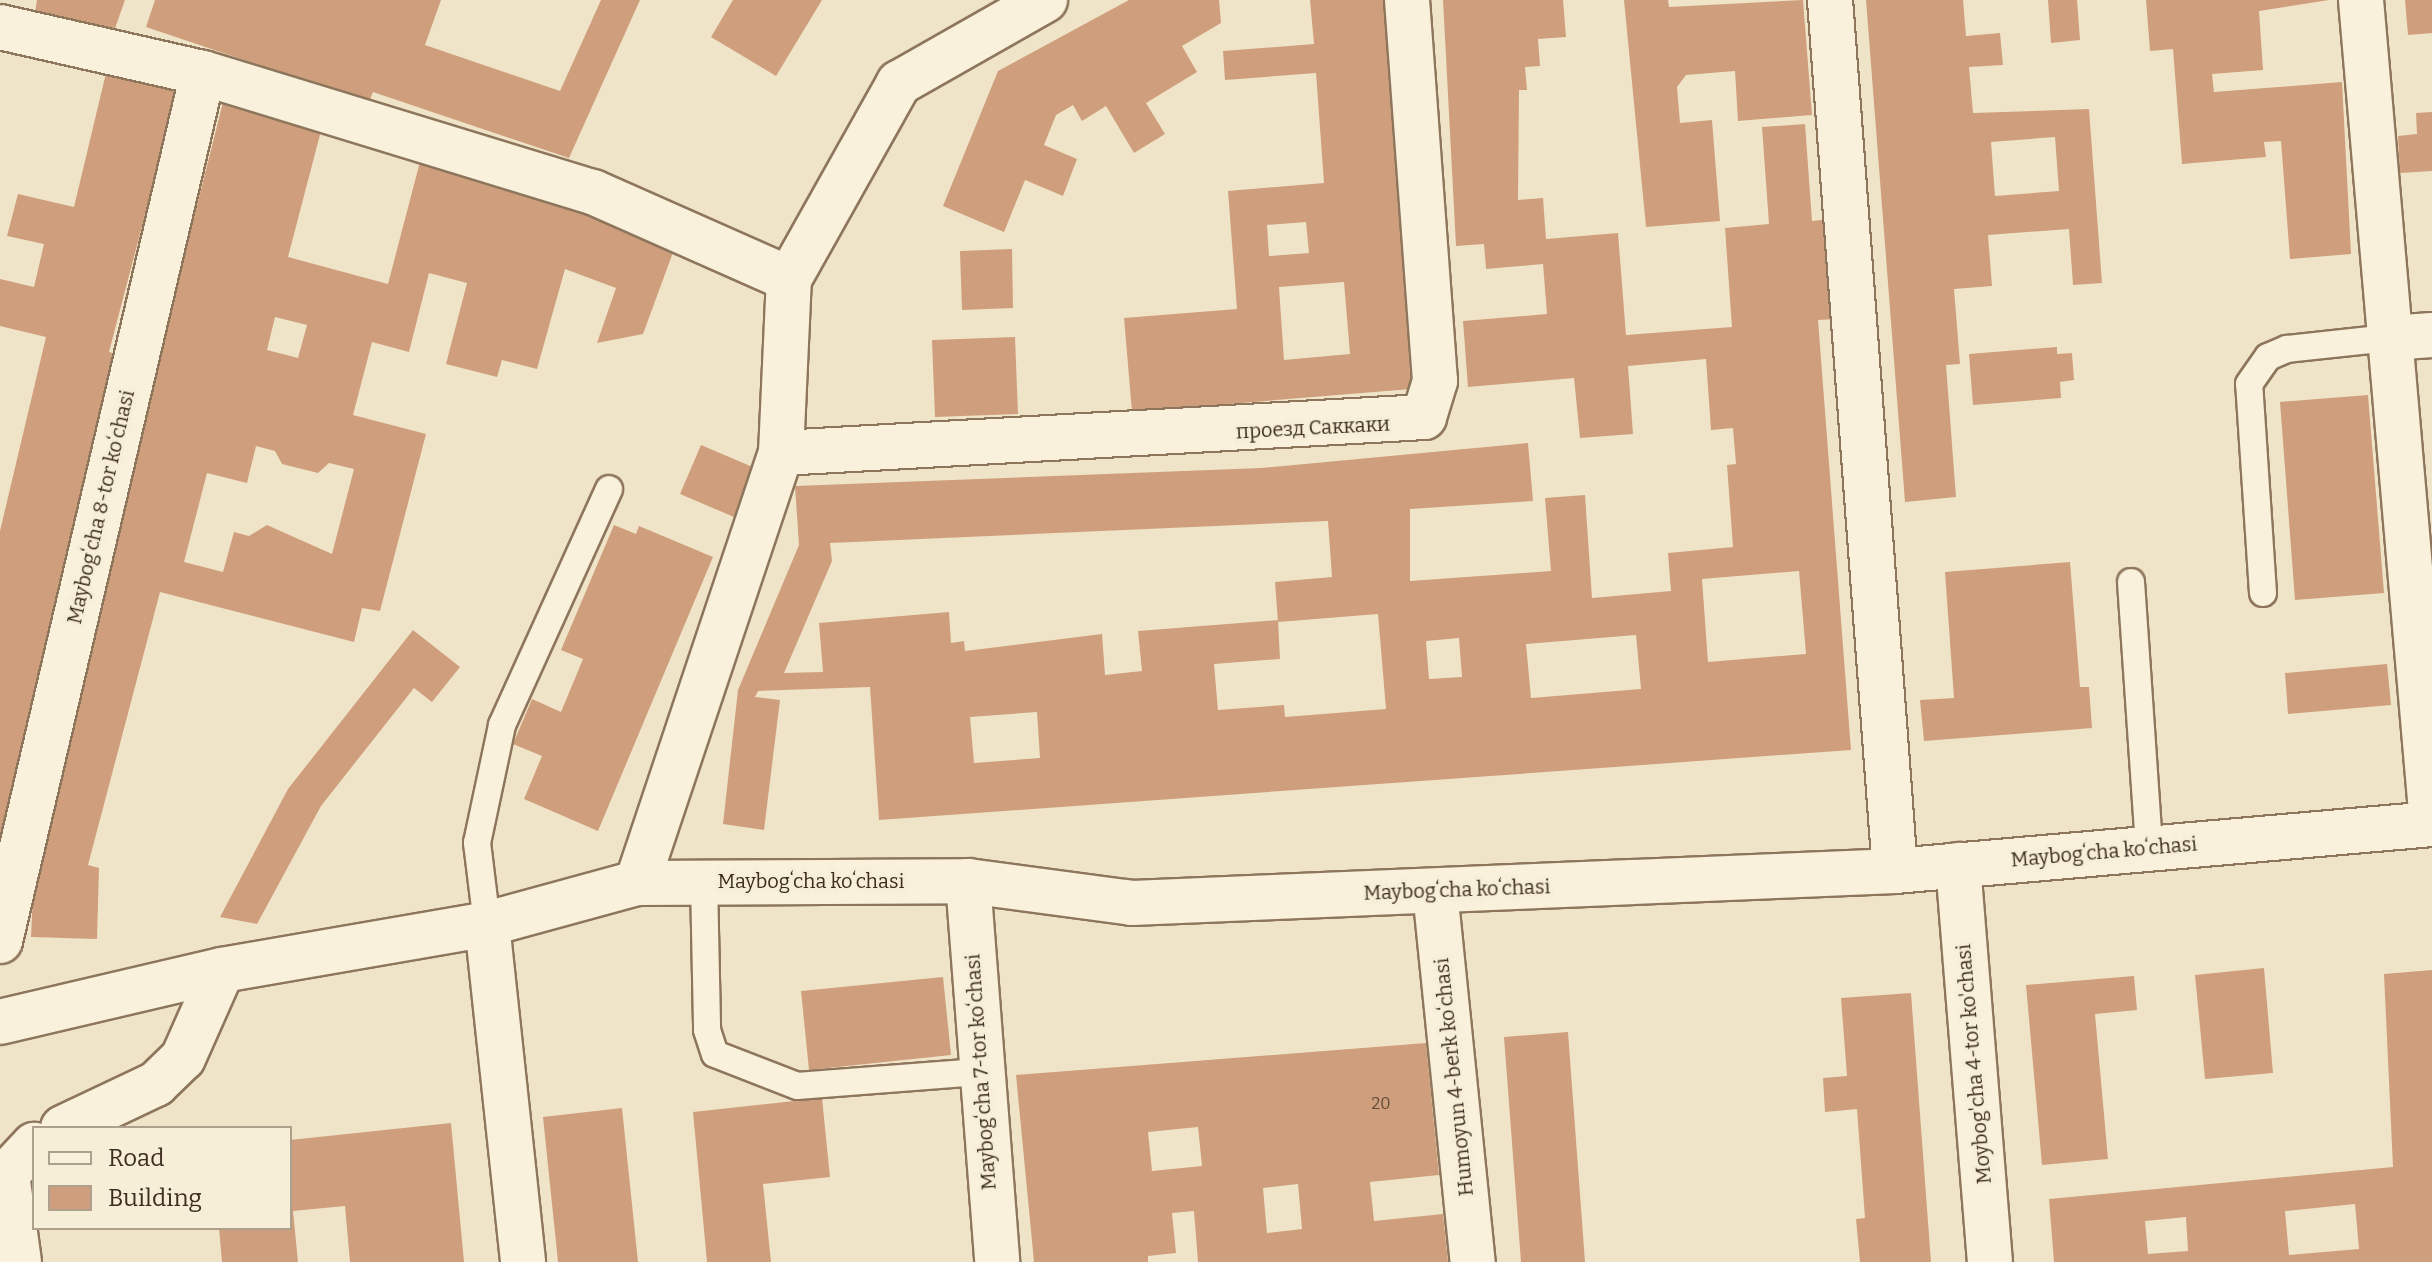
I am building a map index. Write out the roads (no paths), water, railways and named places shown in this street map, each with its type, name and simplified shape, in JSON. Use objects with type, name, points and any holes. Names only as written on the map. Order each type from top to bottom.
[{"type":"street","points":[[637,883],[781,453],[789,279],[899,83],[1045,0]]},
{"type":"street","name":"проезд Саккаки","points":[[781,453],[1424,417],[1435,381],[1407,0]]},
{"type":"street","points":[[1830,0],[1895,871]]},
{"type":"street","points":[[2361,0],[2432,823]]},
{"type":"street","points":[[0,27],[203,73],[593,192],[789,279]]},
{"type":"street","name":"Maybogʻcha 8-tor koʻchasi","points":[[0,941],[203,73]]},
{"type":"street","points":[[2389,338],[2432,335]]},
{"type":"street","name":"Maybogʻcha koʻchasi","points":[[0,1022],[222,970],[487,924],[637,883],[968,881],[1132,903],[1895,871],[2432,823]]},
{"type":"street","name":"Moybog'cha 4-tor ko'chasi","points":[[1958,865],[1990,1262]]},
{"type":"street","name":"Maybogʻcha 7-tor koʻchasi","points":[[968,881],[978,1072],[997,1262]]},
{"type":"street","name":"Humoyun 4-berk koʻchasi","points":[[1435,891],[1473,1262]]},
{"type":"street","points":[[487,924],[523,1262]]},
{"type":"street","points":[[67,1126],[156,1084],[183,1058],[222,970]]},
{"type":"street","points":[[19,1262],[7,1174],[32,1147]]},
{"type":"lane","points":[[2263,593],[2249,384],[2268,357],[2287,349],[2389,338]]},
{"type":"lane","points":[[487,924],[477,843],[502,725],[609,489]]},
{"type":"lane","points":[[2131,582],[2149,849]]},
{"type":"lane","points":[[704,881],[707,1030],[715,1054],[797,1086],[978,1072]]}]
